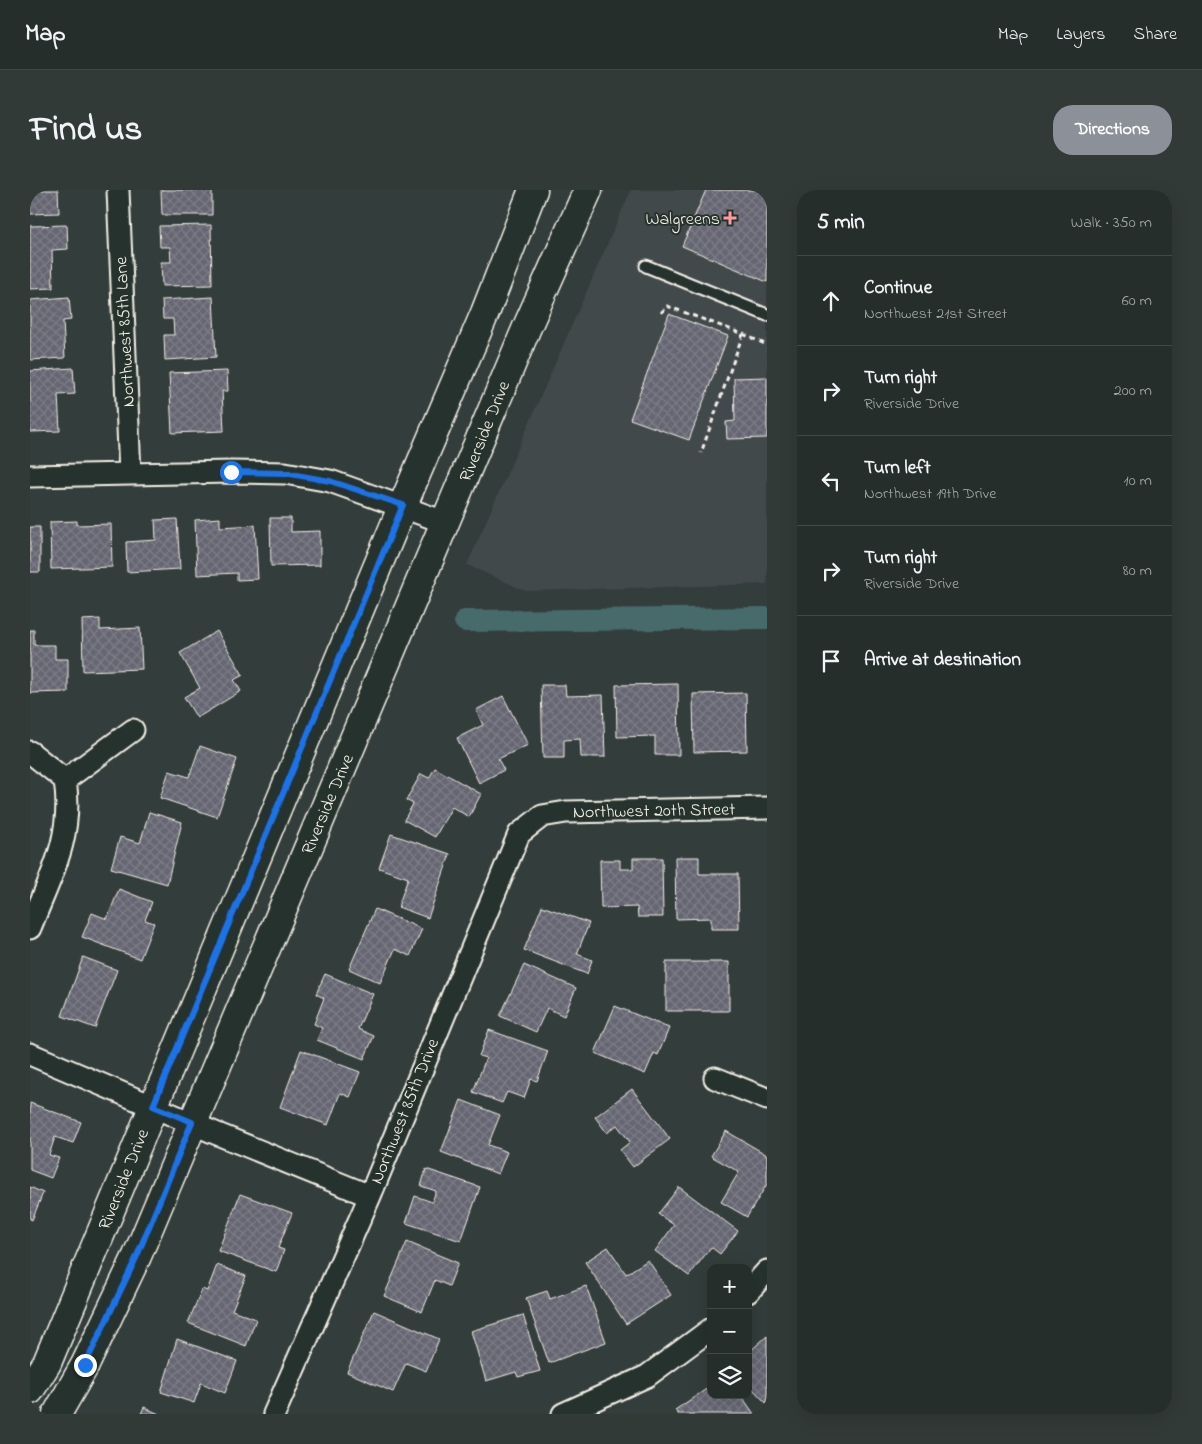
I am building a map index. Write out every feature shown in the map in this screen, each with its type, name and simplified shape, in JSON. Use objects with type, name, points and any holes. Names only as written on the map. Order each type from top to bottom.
[{"type":"street","name":"Northwest 85th Lane","points":[[118,190],[130,474]]},
{"type":"street","name":"Riverside Drive","points":[[30,1390],[47,1364],[403,505],[485,313],[533,190]]},
{"type":"street","name":"Riverside Drive","points":[[57,1414],[85,1365],[137,1256],[447,522],[527,327],[588,190]]},
{"type":"street","points":[[30,476],[285,473],[330,481],[447,522]]},
{"type":"street","points":[[65,780],[133,730]]},
{"type":"street","points":[[30,752],[65,780],[69,804],[64,843],[30,928]]},
{"type":"street","name":"Northwest 20th Street","points":[[542,816],[566,812],[767,808]]},
{"type":"street","name":"Northwest 85th Drive","points":[[282,1412],[519,834],[542,816]]},
{"type":"street","points":[[30,1054],[215,1133],[370,1196]]},
{"type":"street","points":[[715,1078],[767,1099]]},
{"type":"street","points":[[752,1288],[767,1271]]},
{"type":"street","points":[[563,1414],[647,1376],[707,1332]]},
{"type":"lane","points":[[646,266],[767,314]]},
{"type":"path","points":[[661,313],[667,306],[743,334],[767,345]]},
{"type":"path","points":[[702,453],[743,334]]},
{"type":"shaded area","points":[[631,190],[767,190],[767,584],[526,591],[467,565]]},
{"type":"building","points":[[30,190],[58,190],[59,213],[30,214]]},
{"type":"building","points":[[161,190],[212,190],[212,215],[162,215]]},
{"type":"building","name":"Walgreens","points":[[706,190],[767,190],[767,282],[682,246]]},
{"type":"building","points":[[67,225],[68,249],[52,250],[53,288],[30,289],[30,226]]},
{"type":"building","points":[[211,225],[212,285],[162,286],[161,262],[171,262],[170,247],[160,247],[159,226]]},
{"type":"building","points":[[69,297],[71,320],[63,321],[65,358],[30,360],[30,300]]},
{"type":"building","points":[[213,297],[216,357],[165,360],[164,335],[174,335],[173,319],[163,319],[162,300]]},
{"type":"building","points":[[669,314],[728,336],[689,440],[630,419]]},
{"type":"building","points":[[73,368],[75,394],[58,395],[60,431],[30,432],[30,371]]},
{"type":"building","points":[[227,371],[228,391],[222,391],[224,431],[172,433],[169,373]]},
{"type":"building","points":[[767,377],[767,438],[727,439],[726,422],[735,421],[734,378]]},
{"type":"building","points":[[220,518],[220,527],[255,525],[258,579],[237,580],[237,573],[197,575],[195,520]]},
{"type":"building","points":[[270,518],[291,518],[291,532],[320,531],[320,565],[271,566]]},
{"type":"building","points":[[177,519],[180,569],[127,572],[126,542],[156,540],[155,520]]},
{"type":"building","points":[[77,521],[77,525],[111,524],[112,567],[51,569],[50,522]]},
{"type":"building","points":[[30,527],[40,527],[40,572],[30,572]]},
{"type":"building","points":[[100,619],[100,630],[140,628],[142,669],[83,671],[82,620]]},
{"type":"building","points":[[30,630],[34,630],[34,645],[55,645],[55,659],[68,659],[68,692],[30,693]]},
{"type":"building","points":[[217,631],[243,675],[234,680],[241,691],[197,718],[184,697],[200,688],[180,653]]},
{"type":"building","points":[[678,684],[679,755],[655,755],[655,736],[617,737],[616,685]]},
{"type":"building","points":[[541,685],[565,685],[566,696],[603,695],[605,757],[581,757],[580,739],[564,740],[564,758],[543,758]]},
{"type":"building","points":[[746,693],[747,751],[694,752],[693,694]]},
{"type":"building","points":[[503,696],[528,745],[498,759],[504,770],[479,783],[457,738],[483,725],[476,710]]},
{"type":"building","points":[[200,746],[237,759],[217,817],[160,798],[169,771],[189,777]]},
{"type":"building","points":[[435,768],[481,794],[469,817],[452,807],[435,837],[404,820],[413,804],[406,800],[421,774],[429,778]]},
{"type":"building","points":[[149,812],[182,822],[167,884],[111,868],[120,837],[140,843]]},
{"type":"building","points":[[391,834],[450,854],[428,918],[398,907],[408,878],[379,868]]},
{"type":"building","points":[[675,857],[699,857],[699,874],[738,874],[739,929],[711,929],[711,918],[676,919]]},
{"type":"building","points":[[633,858],[662,858],[663,917],[638,917],[637,907],[601,908],[600,860],[620,860],[620,869],[633,869]]},
{"type":"building","points":[[119,889],[152,902],[145,920],[154,923],[140,959],[82,937],[92,913],[107,919]]},
{"type":"building","points":[[542,906],[589,923],[577,954],[592,960],[587,974],[524,950]]},
{"type":"building","points":[[375,909],[422,929],[410,956],[395,949],[380,983],[349,969]]},
{"type":"building","points":[[83,957],[117,970],[95,1028],[62,1016]]},
{"type":"building","points":[[666,962],[729,962],[729,1011],[666,1011]]},
{"type":"building","points":[[524,965],[576,988],[564,1016],[547,1008],[536,1032],[500,1016]]},
{"type":"building","points":[[325,974],[373,994],[358,1029],[374,1036],[364,1059],[317,1040],[322,1028],[314,1024],[324,998],[316,994]]},
{"type":"building","points":[[615,1006],[669,1028],[658,1055],[654,1053],[645,1074],[595,1053]]},
{"type":"building","points":[[489,1030],[548,1051],[537,1081],[531,1079],[524,1098],[507,1092],[502,1103],[473,1092],[486,1058],[479,1056]]},
{"type":"building","points":[[301,1050],[360,1072],[350,1097],[340,1093],[328,1125],[280,1107]]},
{"type":"building","points":[[632,1089],[670,1139],[633,1167],[620,1150],[630,1142],[617,1125],[607,1133],[595,1117]]},
{"type":"building","points":[[461,1100],[500,1115],[488,1145],[507,1152],[498,1174],[441,1152]]},
{"type":"building","points":[[30,1103],[81,1122],[73,1143],[55,1137],[49,1155],[59,1158],[51,1178],[30,1170]]},
{"type":"building","points":[[726,1131],[767,1155],[767,1184],[747,1217],[721,1202],[739,1172],[711,1156]]},
{"type":"building","points":[[426,1169],[480,1187],[461,1241],[406,1223],[415,1196],[432,1202],[436,1191],[421,1186]]},
{"type":"building","points":[[30,1187],[43,1193],[32,1220],[30,1219]]},
{"type":"building","points":[[679,1187],[738,1231],[720,1254],[711,1247],[689,1276],[655,1251],[674,1225],[658,1214]]},
{"type":"building","points":[[240,1194],[292,1213],[278,1248],[284,1250],[276,1272],[218,1251]]},
{"type":"building","points":[[407,1242],[458,1263],[449,1286],[435,1280],[422,1312],[384,1296]]},
{"type":"building","points":[[608,1247],[626,1274],[648,1260],[671,1295],[626,1324],[585,1262]]},
{"type":"building","points":[[217,1265],[246,1276],[232,1310],[256,1319],[246,1346],[188,1323],[202,1289],[207,1291]]},
{"type":"building","points":[[586,1286],[606,1342],[549,1363],[526,1298],[547,1291],[550,1299]]},
{"type":"building","points":[[374,1311],[439,1339],[426,1371],[406,1363],[393,1392],[347,1372]]},
{"type":"building","points":[[523,1315],[540,1371],[518,1377],[516,1372],[486,1381],[471,1331]]},
{"type":"building","points":[[767,1336],[767,1404],[752,1388],[752,1349]]},
{"type":"building","points":[[177,1339],[237,1361],[225,1393],[201,1383],[194,1403],[161,1392]]},
{"type":"building","points":[[707,1389],[707,1399],[744,1399],[754,1414],[678,1414],[675,1410]]},
{"type":"building","points":[[144,1407],[159,1414],[141,1414]]},
{"type":"waterway","points":[[465,621],[767,618]]},
{"type":"place","name":"Walgreens","points":[[730,218]]},
{"type":"route","points":[[85,1365],[137,1256],[192,1122],[153,1106],[403,505],[330,481],[285,473],[231,472]]}]
